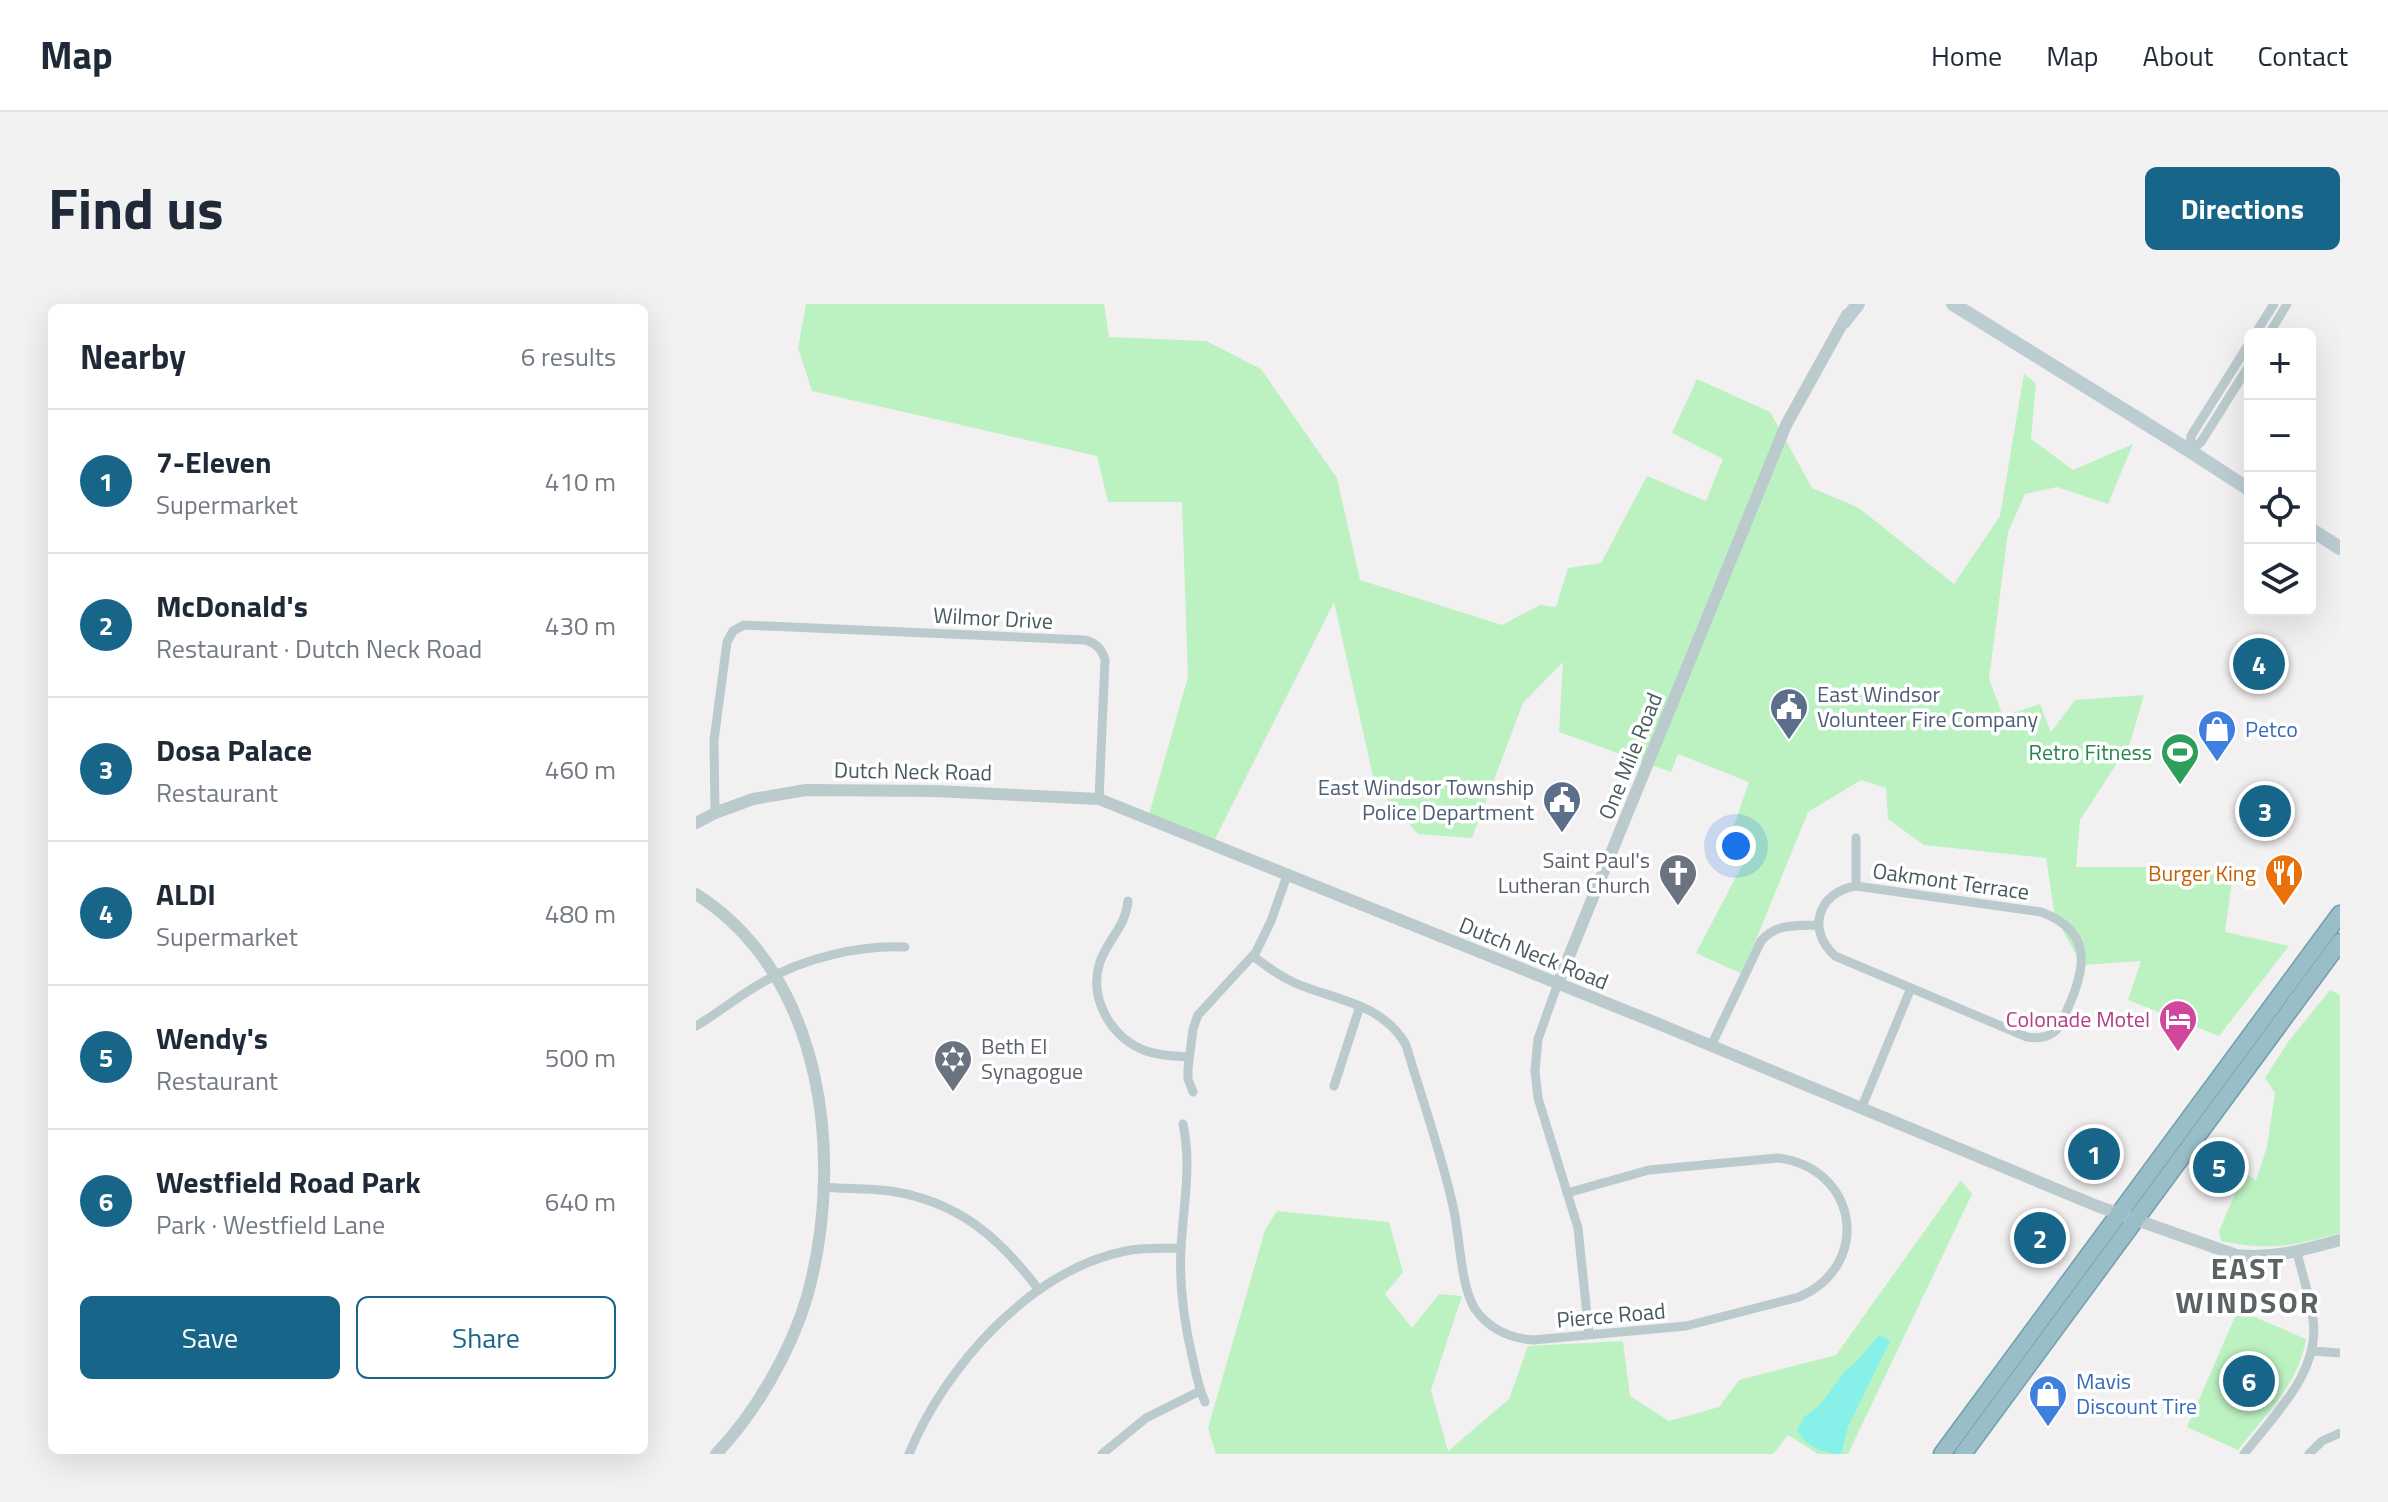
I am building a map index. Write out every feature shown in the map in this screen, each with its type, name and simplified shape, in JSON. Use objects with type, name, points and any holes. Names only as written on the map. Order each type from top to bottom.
[{"type":"highway","points":[[1963,1454],[2339,944],[2333,934],[2337,918]]},
{"type":"highway","points":[[1942,1454],[2337,918]]},
{"type":"main road","points":[[1844,322],[1858,304]]},
{"type":"main road","points":[[1953,304],[2244,486]]},
{"type":"main road","points":[[2316,533],[2340,548]]},
{"type":"street","name":"One Mile Road","points":[[1589,1334],[1581,1246],[1538,1098],[1535,1071],[1538,1039],[1558,983],[1786,425],[1852,304]]},
{"type":"street","points":[[2259,328],[2274,304]]},
{"type":"street","points":[[2273,328],[2287,304]]},
{"type":"street","points":[[2190,451],[2191,436],[2244,352]]},
{"type":"street","points":[[2190,451],[2201,442],[2244,374]]},
{"type":"street","name":"Wilmor Drive","points":[[715,813],[714,740],[727,642],[733,631],[744,625],[1084,640],[1095,644],[1105,660],[1099,799]]},
{"type":"street","name":"Dutch Neck Road","points":[[696,823],[753,799],[818,789],[919,790],[1099,799],[1288,873],[2119,1214],[2236,1255],[2270,1257],[2340,1240]]},
{"type":"street","points":[[1856,838],[1856,886]]},
{"type":"street","points":[[1193,1092],[1188,1079],[1189,1057],[1198,1015],[1260,945],[1288,873]]},
{"type":"street","name":"Oakmont Terrace","points":[[1856,886],[2041,912],[2060,922],[2075,939],[2081,958],[2081,977],[2060,1026],[2043,1038],[2027,1037],[1835,956],[1822,940],[1818,925],[1820,916],[1827,901],[1841,890],[1856,886]]},
{"type":"street","points":[[696,894],[737,926],[776,974],[797,1016],[811,1060],[822,1145],[816,1253],[799,1320],[764,1391],[716,1454]]},
{"type":"street","points":[[1128,901],[1124,921],[1108,945],[1098,971],[1097,985],[1102,1008],[1117,1033],[1136,1046],[1160,1055],[1189,1057]]},
{"type":"street","points":[[1711,1046],[1766,935],[1785,926],[1818,925]]},
{"type":"street","points":[[696,1026],[776,974],[847,953],[905,947]]},
{"type":"street","name":"Pierce Road","points":[[1253,956],[1295,983],[1360,1006],[1388,1021],[1406,1045],[1453,1204],[1465,1285],[1473,1306],[1499,1331],[1533,1340],[1708,1322],[1810,1292],[1829,1278],[1842,1257],[1846,1243],[1846,1220],[1839,1197],[1826,1179],[1809,1167],[1778,1158],[1649,1170],[1567,1193]]},
{"type":"street","points":[[1861,1109],[1911,988]]},
{"type":"street","points":[[1334,1086],[1360,1006]]},
{"type":"street","points":[[1183,1124],[1189,1160],[1181,1248],[1181,1295],[1184,1320],[1205,1402]]},
{"type":"street","points":[[822,1187],[893,1192],[927,1200],[959,1213],[1005,1248],[1039,1290]]},
{"type":"street","points":[[909,1454],[934,1404],[964,1361],[999,1323],[1039,1290],[1107,1256],[1141,1249],[1181,1248]]},
{"type":"street","points":[[2244,1454],[2298,1382],[2312,1351],[2313,1320],[2297,1252]]},
{"type":"street","points":[[2312,1351],[2340,1353]]},
{"type":"street","points":[[1102,1454],[1146,1418],[1200,1391]]},
{"type":"street","points":[[2309,1454],[2322,1441],[2340,1433]]},
{"type":"green space","points":[[806,304],[1104,304],[1109,337],[1206,341],[1261,369],[1337,478],[1360,580],[1502,625],[1540,605],[1556,607],[1568,568],[1601,563],[1647,476],[1706,501],[1723,459],[1672,433],[1697,379],[1770,412],[1812,488],[1859,508],[1954,584],[2000,516],[2024,374],[2036,383],[2031,439],[2073,470],[2133,444],[2108,504],[2057,487],[2025,494],[2008,532],[1989,679],[2003,716],[2040,704],[2051,732],[2075,700],[2144,695],[2130,743],[2080,820],[2076,867],[2234,867],[2225,932],[2289,946],[2219,1036],[2128,1000],[2141,961],[2082,965],[2055,917],[2046,858],[1924,845],[1888,819],[1886,788],[1861,780],[1808,812],[1742,974],[1696,953],[1747,856],[1727,846],[1749,782],[1678,754],[1671,772],[1559,732],[1563,662],[1523,703],[1472,838],[1418,834],[1375,785],[1334,602],[1212,845],[1148,818],[1188,677],[1182,502],[1108,502],[1097,456],[812,391],[798,348]]},
{"type":"green space","points":[[2330,990],[2340,995],[2340,1233],[2281,1246],[2221,1241],[2219,1231],[2244,1173],[2256,1180],[2267,1147],[2275,1093],[2265,1078],[2288,1042]]},
{"type":"green space","points":[[1961,1180],[1972,1194],[1848,1454],[1818,1454],[1788,1435],[1773,1454],[1216,1454],[1208,1428],[1265,1230],[1277,1211],[1389,1222],[1403,1272],[1385,1294],[1412,1328],[1439,1294],[1462,1296],[1431,1390],[1448,1451],[1509,1399],[1528,1346],[1623,1341],[1630,1396],[1669,1421],[1719,1407],[1739,1380],[1836,1355]]},
{"type":"green space","points":[[2238,1310],[2306,1339],[2289,1384],[2238,1450],[2187,1427]]},
{"type":"water","points":[[1879,1335],[1890,1341],[1848,1427],[1841,1454],[1816,1448],[1797,1430],[1804,1417],[1820,1405],[1846,1370]]},
{"type":"place","name":"ALDI","points":[[2259,664]]},
{"type":"place","name":"East Windsor Volunteer Fire Company","points":[[1789,741]]},
{"type":"place","name":"Petco","points":[[2217,763]]},
{"type":"place","name":"Retro Fitness","points":[[2180,786]]},
{"type":"place","name":"Dosa Palace","points":[[2265,811]]},
{"type":"place","name":"East Windsor Township Police Department","points":[[1562,834]]},
{"type":"place","name":"Saint Paul's Lutheran Church","points":[[1678,907]]},
{"type":"place","name":"Burger King","points":[[2284,907]]},
{"type":"place","name":"Colonade Motel","points":[[2178,1053]]},
{"type":"place","name":"Beth El Synagogue","points":[[953,1093]]},
{"type":"place","name":"7-Eleven","points":[[2094,1154]]},
{"type":"place","name":"Wendy's","points":[[2219,1167]]},
{"type":"place","name":"McDonald's","points":[[2040,1238]]},
{"type":"place","name":"Westfield Road Park","points":[[2249,1381]]},
{"type":"place","name":"Mavis Discount Tire","points":[[2048,1428]]},
{"type":"district","name":"EAST WINDSOR","points":[[2248,1285]]}]
